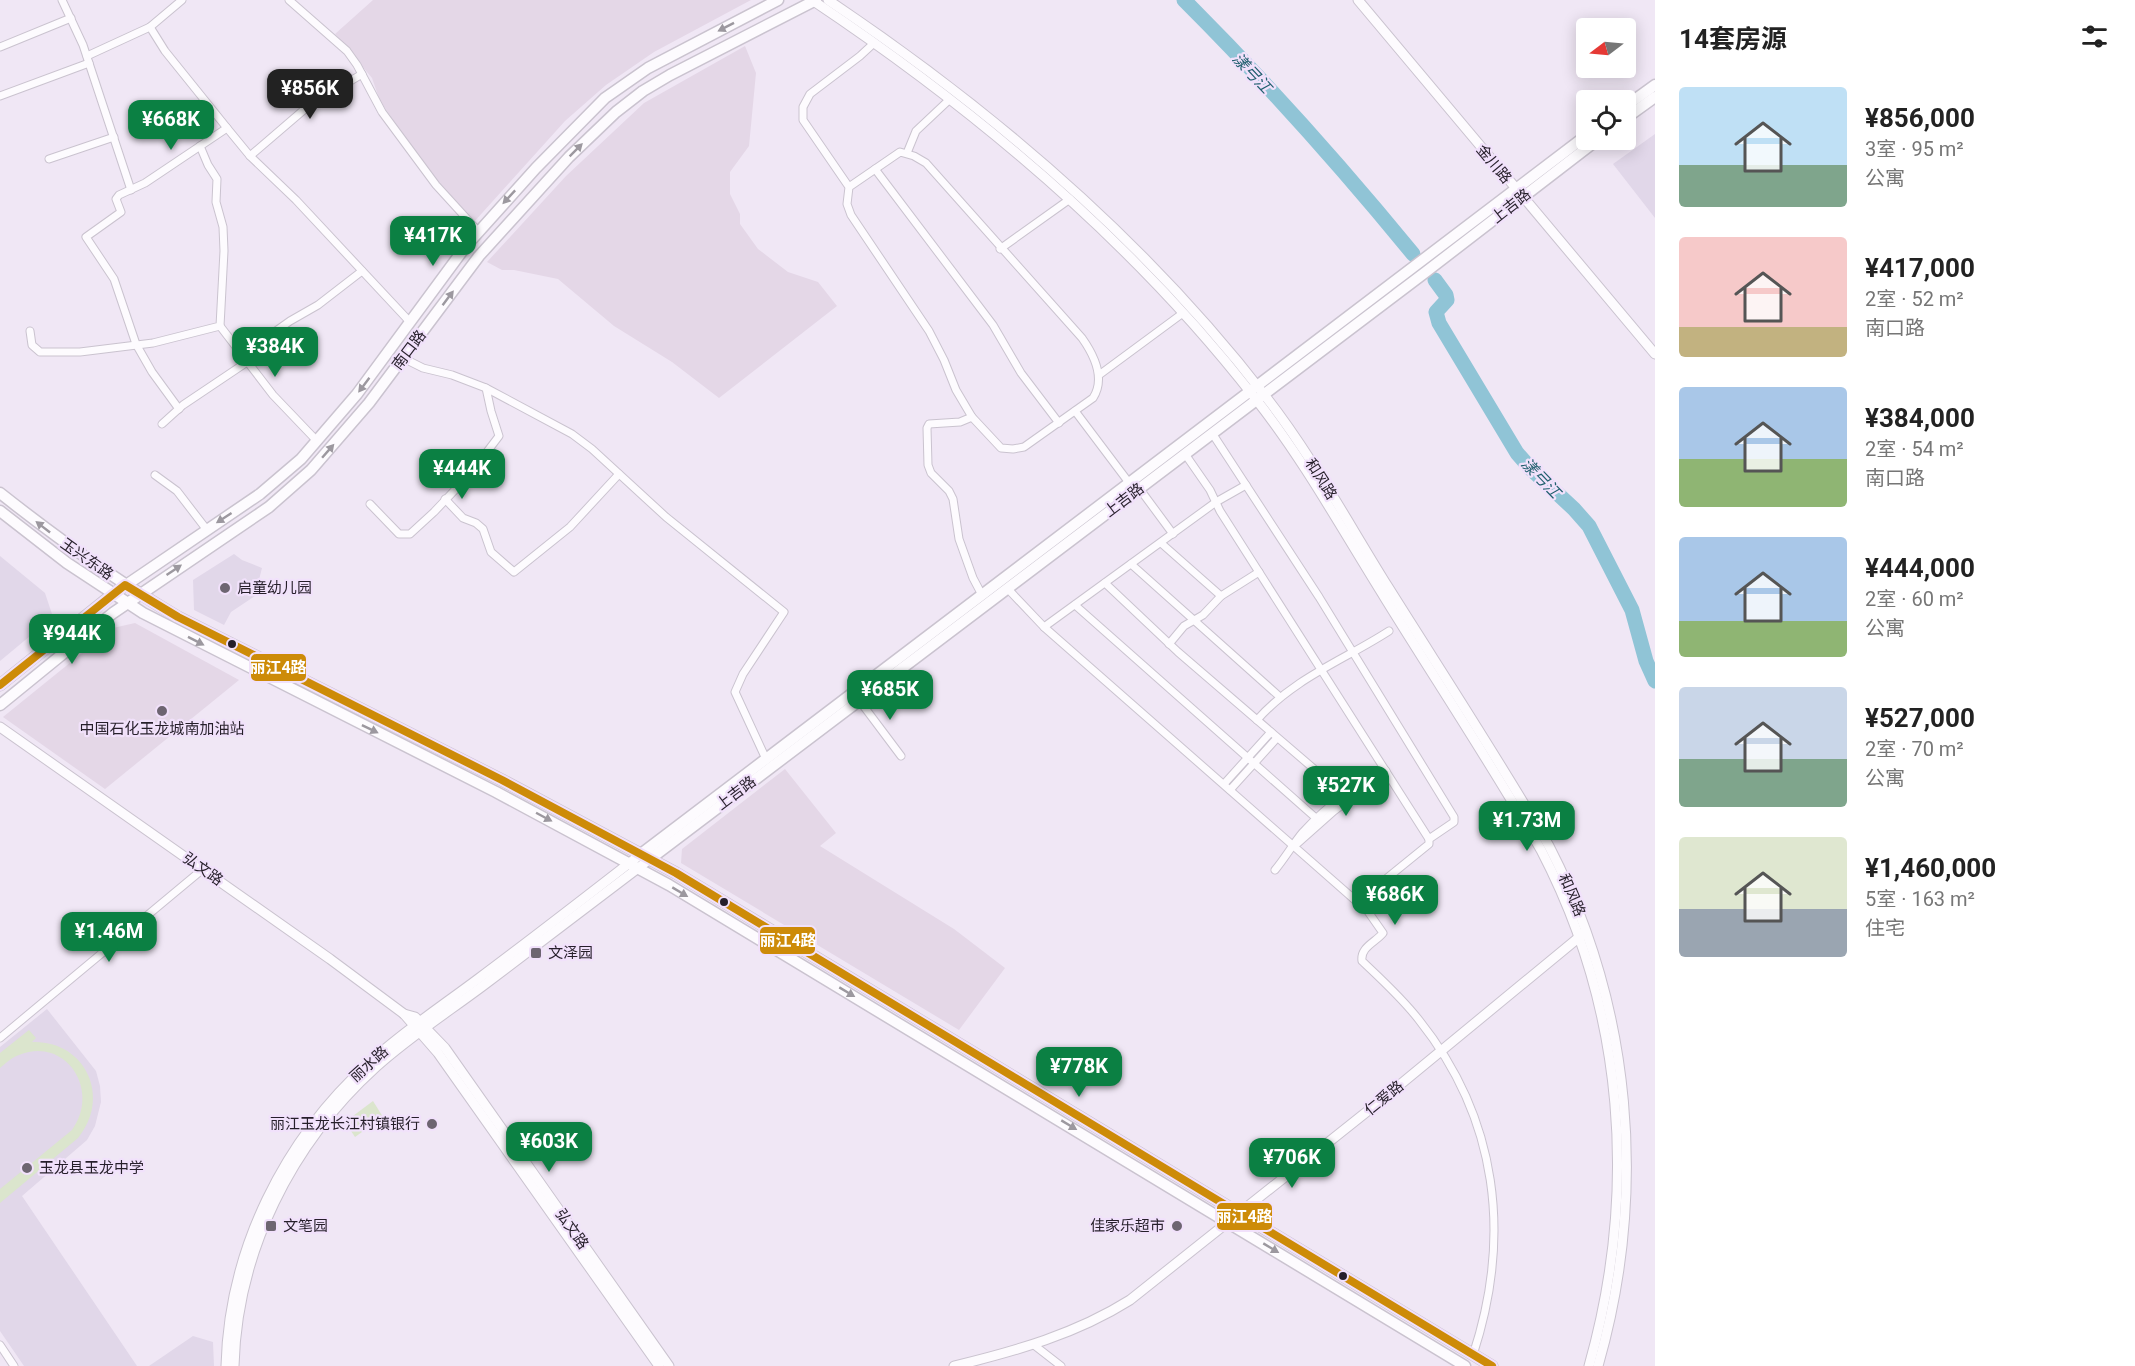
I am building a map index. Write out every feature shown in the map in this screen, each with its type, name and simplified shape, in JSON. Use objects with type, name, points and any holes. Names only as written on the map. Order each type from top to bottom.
[{"type":"main road","name":"南口路","points":[[0,685],[112,594],[273,484],[317,441],[357,394],[478,231],[571,131],[620,87],[663,60],[778,0]]},
{"type":"main road","name":"南口路","points":[[0,705],[126,603],[261,512],[297,484],[354,422],[479,256],[569,157],[609,117],[643,91],[670,75],[814,0]]},
{"type":"main road","points":[[1636,99],[1655,85]]},
{"type":"main road","points":[[1636,111],[1655,97]]},
{"type":"main road","name":"上吉路","points":[[645,856],[766,759],[982,596],[1135,486],[1257,394],[1519,193],[1576,144]]},
{"type":"main road","name":"上吉路","points":[[1519,193],[1582,150]]},
{"type":"main road","name":"上吉路","points":[[645,856],[859,700],[1007,588],[1135,486],[1185,454],[1257,394]]},
{"type":"main road","name":"玉兴东路","points":[[0,492],[75,551],[139,594],[645,856],[1240,1212],[1492,1366]]},
{"type":"main road","name":"玉兴东路","points":[[0,511],[67,563],[126,603],[486,787],[634,866],[1465,1366]]},
{"type":"street","points":[[63,0],[88,60],[131,190]]},
{"type":"street","points":[[0,96],[88,60],[150,27],[182,0]]},
{"type":"street","points":[[289,0],[347,51],[382,112],[436,185],[478,231]]},
{"type":"street","points":[[814,0],[950,99],[1070,199],[1141,267],[1257,394]]},
{"type":"street","points":[[828,0],[952,90],[1075,191],[1209,327],[1257,394]]},
{"type":"street","name":"金川路","points":[[1358,0],[1655,354]]},
{"type":"street","points":[[0,47],[71,18]]},
{"type":"street","points":[[150,27],[165,51],[250,156],[296,200],[410,322]]},
{"type":"street","points":[[849,187],[900,152],[907,153],[926,163],[1000,249],[1082,338],[1099,375],[1096,394],[1089,402],[1024,447],[1001,448],[972,417],[956,390],[929,331],[851,215],[847,204],[849,187],[803,120],[803,107],[810,94],[874,43]]},
{"type":"street","points":[[250,156],[306,108],[362,74]]},
{"type":"street","points":[[907,153],[916,131],[950,99]]},
{"type":"street","points":[[179,409],[152,372],[136,344],[114,279],[86,237],[121,212],[116,199],[119,195],[145,183],[227,128]]},
{"type":"street","points":[[48,159],[114,137]]},
{"type":"street","points":[[200,146],[217,179],[216,202],[223,227],[220,326],[273,394],[317,441]]},
{"type":"street","points":[[875,169],[986,316],[1022,373],[1059,423]]},
{"type":"street","points":[[1000,249],[1070,199]]},
{"type":"street","points":[[242,355],[290,321],[318,305],[362,271]]},
{"type":"street","points":[[1099,375],[1183,313]]},
{"type":"street","points":[[30,331],[32,345],[40,352],[80,352],[153,343],[220,326]]},
{"type":"street","points":[[404,358],[423,368],[452,375],[486,388],[572,434],[666,517],[784,612],[743,674],[735,692],[766,759]]},
{"type":"street","points":[[162,424],[179,409],[247,362]]},
{"type":"street","points":[[370,504],[399,534],[410,534],[417,529],[471,473],[499,436],[486,388]]},
{"type":"street","name":"和风路","points":[[1257,394],[1288,426],[1536,823],[1561,869],[1582,934],[1606,995],[1624,1095],[1627,1156],[1626,1206],[1622,1255],[1598,1366]]},
{"type":"street","points":[[1075,411],[1173,534]]},
{"type":"street","points":[[972,417],[960,422],[929,424],[926,458],[931,473],[949,491],[953,499],[959,539],[982,596]]},
{"type":"street","points":[[1212,433],[1353,652],[1454,817],[1454,822],[1429,839]]},
{"type":"street","points":[[1007,588],[1044,627],[1354,900],[1360,900],[1429,844],[1429,839],[1259,572],[1210,490],[1185,454]]},
{"type":"street","points":[[445,499],[463,518],[476,523],[483,529],[492,552],[514,572],[570,527],[619,474]]},
{"type":"street","points":[[155,475],[177,491],[207,530]]},
{"type":"street","points":[[1044,627],[1216,502],[1246,485]]},
{"type":"street","points":[[1161,543],[1221,596]]},
{"type":"street","points":[[1131,564],[1281,697]]},
{"type":"street","points":[[1169,644],[1184,626],[1203,615],[1221,596],[1259,572]]},
{"type":"street","points":[[1105,583],[1169,644],[1346,797]]},
{"type":"street","points":[[1075,605],[1317,819]]},
{"type":"street","points":[[1257,720],[1281,697],[1343,656],[1389,631]]},
{"type":"street","points":[[859,700],[901,756]]},
{"type":"street","name":"弘文路","points":[[0,727],[404,1014],[445,1048],[669,1366]]},
{"type":"street","points":[[1227,787],[1274,735]]},
{"type":"street","points":[[1275,870],[1301,834],[1317,819],[1386,771]]},
{"type":"street","points":[[1294,846],[1346,797]]},
{"type":"street","name":"丽水路","points":[[226,1366],[235,1288],[251,1239],[274,1182],[299,1142],[340,1092],[375,1057],[421,1027],[645,856]]},
{"type":"street","points":[[0,1038],[202,869]]},
{"type":"street","points":[[1360,900],[1383,933],[1363,951],[1362,961],[1406,1004],[1441,1050],[1462,1087],[1476,1122],[1486,1158],[1494,1203],[1495,1233],[1492,1275],[1485,1315],[1473,1355]]},
{"type":"street","name":"和风路","points":[[1582,934],[1607,1042],[1616,1106],[1618,1156],[1618,1205],[1613,1254],[1605,1301],[1589,1366]]},
{"type":"street","name":"仁爱路","points":[[954,1366],[1034,1345],[1096,1320],[1124,1304],[1229,1222],[1582,934]]},
{"type":"street","name":"丽水路","points":[[234,1366],[243,1290],[258,1242],[281,1186],[306,1146],[339,1104],[421,1027]]},
{"type":"street","name":"弘文路","points":[[421,1027],[659,1366]]},
{"type":"street","points":[[0,1345],[14,1366]]},
{"type":"street","points":[[1034,1345],[1061,1366]]},
{"type":"shaded area","points":[[373,0],[751,0],[654,52],[606,85],[565,121],[474,222],[436,181],[380,101],[372,78],[335,34]]},
{"type":"shaded area","points":[[745,46],[756,73],[749,146],[730,172],[730,194],[740,214],[740,224],[758,249],[788,272],[818,282],[837,306],[719,398],[672,362],[614,326],[558,279],[514,270],[502,270],[487,262],[566,176],[644,103]]},
{"type":"shaded area","points":[[1655,134],[1655,218],[1613,164],[1636,150],[1636,148]]},
{"type":"shaded area","name":"启童幼儿园","points":[[234,554],[262,568],[255,596],[231,612],[224,625],[194,610],[193,580]]},
{"type":"shaded area","points":[[0,556],[45,593],[53,617],[0,661]]},
{"type":"shaded area","points":[[135,623],[239,680],[105,789],[3,717],[113,628]]},
{"type":"shaded area","points":[[785,769],[836,833],[820,846],[954,929],[1005,968],[959,1030],[681,863],[682,849]]},
{"type":"shaded area","name":"玉龙县玉龙中学","points":[[47,1009],[96,1071],[101,1102],[95,1126],[87,1140],[22,1196],[137,1366],[24,1366],[0,1331],[0,1047]]},
{"type":"shaded area","points":[[193,1336],[213,1342],[214,1366],[149,1366]]},
{"type":"green space","points":[[29,1030],[36,1038],[32,1042],[51,1044],[66,1050],[79,1061],[88,1074],[93,1105],[88,1122],[78,1138],[0,1203],[0,1189],[72,1130],[80,1115],[83,1099],[74,1071],[64,1060],[51,1053],[36,1051],[16,1056],[0,1068],[0,1053]]},
{"type":"green space","points":[[373,1101],[383,1117],[355,1137],[345,1122]]},
{"type":"waterway","name":"漾弓江","points":[[1184,0],[1302,124],[1413,254]]},
{"type":"waterway","name":"漾弓江","points":[[1435,280],[1447,300],[1436,312],[1439,323],[1517,453],[1589,526],[1632,610],[1646,661],[1655,681]]},
{"type":"transit line","name":"丽江4路","points":[[0,685],[125,585],[178,617],[502,780],[676,873],[1492,1366]]},
{"type":"place","name":"启童幼儿园","points":[[225,588]]},
{"type":"place","name":"中国石化玉龙城南加油站","points":[[162,711]]},
{"type":"place","name":"文泽园","points":[[536,953]]},
{"type":"place","name":"丽江玉龙长江村镇银行","points":[[432,1124]]},
{"type":"place","name":"玉龙县玉龙中学","points":[[27,1168]]},
{"type":"place","name":"文笔园","points":[[271,1226]]},
{"type":"place","name":"佳家乐超市","points":[[1177,1226]]}]
